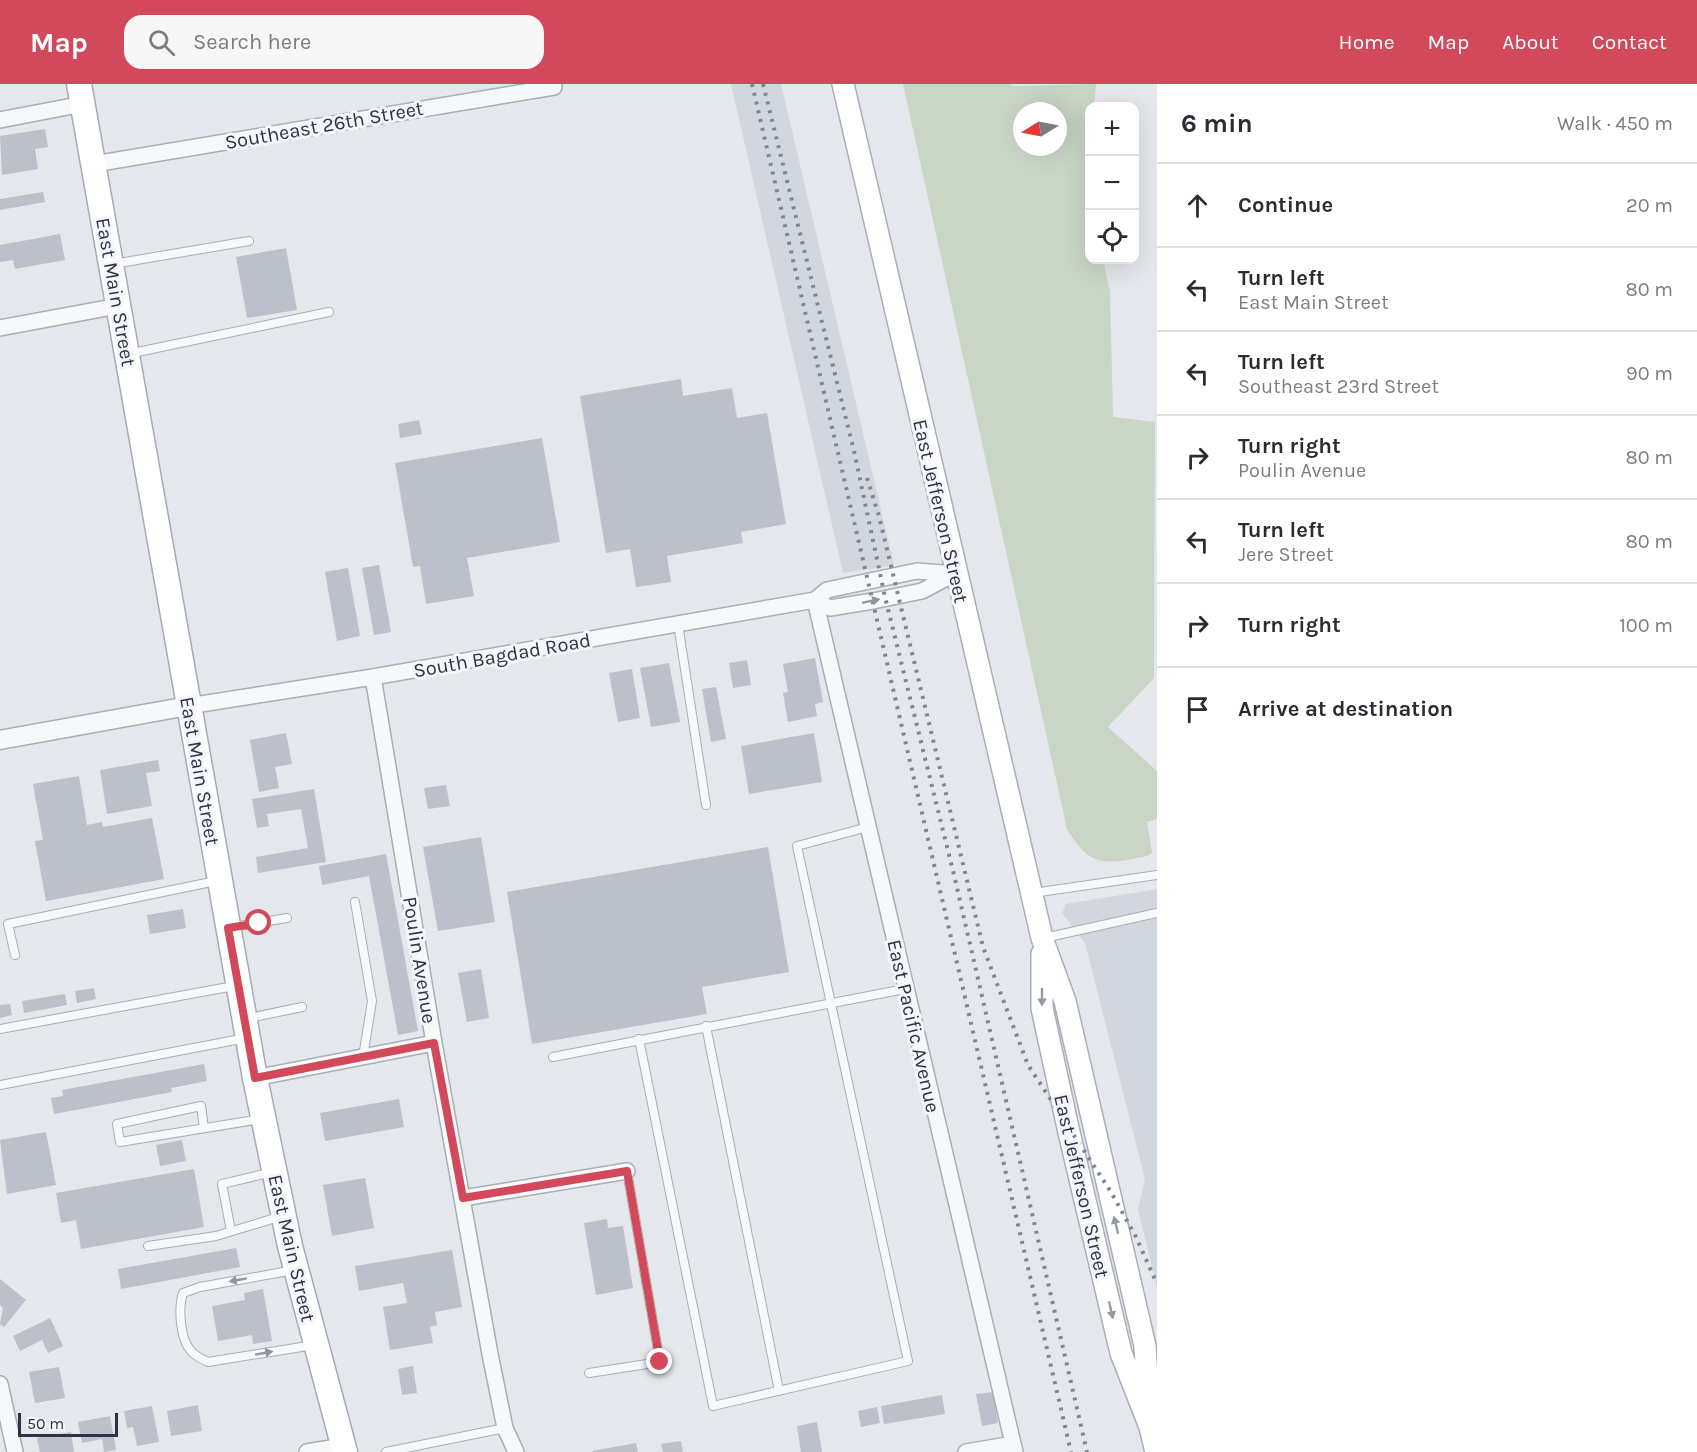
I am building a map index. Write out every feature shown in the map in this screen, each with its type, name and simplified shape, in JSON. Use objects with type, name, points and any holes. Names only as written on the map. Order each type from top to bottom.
[{"type":"main road","name":"East Jefferson Street","points":[[843,84],[955,574],[1042,938],[1042,1008],[1068,1128],[1121,1353],[1150,1427],[1156,1452]]},
{"type":"main road","name":"East Main Street","points":[[81,94],[255,1078],[283,1216],[344,1449]]},
{"type":"street","name":"Southeast 26th Street","points":[[94,164],[554,87]]},
{"type":"street","points":[[0,120],[81,94]]},
{"type":"street","points":[[0,328],[118,306]]},
{"type":"street","name":"South Bagdad Road","points":[[188,706],[373,677],[815,600],[830,608],[873,601],[921,591],[955,574]]},
{"type":"street","name":"East Pacific Avenue","points":[[815,600],[1014,1448]]},
{"type":"street","name":"Poulin Avenue","points":[[373,677],[434,1043],[505,1428],[516,1452]]},
{"type":"street","points":[[0,740],[188,706]]},
{"type":"street","points":[[255,1078],[434,1043]]},
{"type":"street","points":[[463,1198],[627,1171]]},
{"type":"street","points":[[0,1384],[15,1452]]},
{"type":"street","points":[[966,1452],[1014,1448]]},
{"type":"street","points":[[307,1452],[344,1449]]},
{"type":"lane","points":[[111,264],[249,241]]},
{"type":"lane","points":[[127,354],[329,312]]},
{"type":"lane","points":[[678,624],[706,805]]},
{"type":"lane","points":[[639,1039],[713,1406],[908,1360],[797,846],[868,827]]},
{"type":"lane","points":[[1031,894],[1157,875]]},
{"type":"lane","points":[[15,955],[8,924],[220,880]]},
{"type":"lane","points":[[355,902],[372,1001],[363,1057]]},
{"type":"lane","points":[[1042,938],[1157,913]]},
{"type":"lane","points":[[228,928],[287,918]]},
{"type":"lane","points":[[0,1029],[238,985]]},
{"type":"lane","points":[[553,1057],[905,989]]},
{"type":"lane","points":[[0,1085],[246,1028],[302,1007]]},
{"type":"lane","points":[[706,1026],[779,1391]]},
{"type":"lane","points":[[204,1128],[201,1106],[117,1124],[120,1142],[263,1119]]},
{"type":"lane","points":[[589,1373],[660,1362],[627,1171]]},
{"type":"lane","points":[[231,1232],[222,1184],[274,1172]]},
{"type":"lane","points":[[148,1246],[231,1232],[283,1216]]},
{"type":"lane","points":[[296,1269],[200,1287],[183,1293],[179,1304],[187,1345],[192,1353],[208,1362],[315,1344]]},
{"type":"lane","points":[[386,1452],[505,1428]]},
{"type":"shaded area","points":[[731,84],[781,84],[894,565],[843,573]]},
{"type":"shaded area","points":[[1157,889],[1157,1288],[1138,1209],[1145,1179],[1085,943],[1062,913],[1066,904]]},
{"type":"green space","points":[[903,84],[1011,84],[1012,86],[1096,84],[1094,102],[1085,102],[1085,264],[1104,264],[1110,292],[1113,417],[1155,422],[1154,678],[1108,727],[1157,771],[1157,819],[1147,822],[1152,853],[1147,856],[1110,862],[1092,857],[1075,842],[1067,829]]},
{"type":"building","points":[[45,129],[48,147],[35,149],[38,169],[2,175],[0,136]]},
{"type":"building","points":[[43,192],[45,202],[0,210],[0,199]]},
{"type":"building","points":[[60,234],[65,260],[15,269],[13,260],[0,262],[0,245]]},
{"type":"building","points":[[286,248],[297,310],[247,318],[236,257]]},
{"type":"building","points":[[681,379],[683,396],[732,388],[737,418],[767,413],[786,524],[741,532],[743,543],[667,556],[671,582],[636,587],[630,549],[606,553],[580,396]]},
{"type":"building","points":[[419,420],[422,434],[400,438],[398,424]]},
{"type":"building","points":[[542,438],[560,542],[467,558],[474,596],[426,604],[420,566],[413,567],[395,463]]},
{"type":"building","points":[[379,565],[391,632],[374,635],[362,568]]},
{"type":"building","points":[[348,568],[360,636],[337,641],[325,572]]},
{"type":"building","points":[[815,658],[823,702],[815,704],[817,716],[788,722],[783,693],[788,692],[783,664]]},
{"type":"building","points":[[747,660],[751,685],[733,688],[729,663]]},
{"type":"building","points":[[669,663],[680,722],[651,727],[640,668]]},
{"type":"building","points":[[632,669],[640,718],[618,722],[609,673]]},
{"type":"building","points":[[716,687],[726,739],[711,742],[702,689]]},
{"type":"building","points":[[286,733],[292,764],[275,767],[279,788],[259,792],[250,740]]},
{"type":"building","points":[[814,733],[822,782],[749,794],[741,746]]},
{"type":"building","points":[[158,760],[160,771],[146,773],[152,806],[107,814],[100,770]]},
{"type":"building","points":[[79,776],[87,825],[102,822],[103,827],[152,818],[164,879],[46,901],[35,841],[43,840],[33,784]]},
{"type":"building","points":[[446,785],[450,806],[428,809],[424,788]]},
{"type":"building","points":[[314,789],[326,862],[258,873],[256,857],[308,848],[301,809],[267,814],[269,826],[257,828],[252,799]]},
{"type":"building","points":[[481,837],[495,922],[438,931],[423,847]]},
{"type":"building","points":[[768,847],[789,972],[702,987],[707,1014],[532,1044],[507,892]]},
{"type":"building","points":[[386,854],[418,1031],[398,1035],[369,876],[322,885],[319,866]]},
{"type":"building","points":[[183,909],[186,928],[150,934],[147,915]]},
{"type":"building","points":[[481,969],[489,1018],[467,1022],[458,973]]},
{"type":"building","points":[[94,988],[96,999],[77,1003],[75,991]]},
{"type":"building","points":[[65,994],[67,1005],[24,1013],[22,1001]]},
{"type":"building","points":[[10,1004],[12,1015],[0,1018],[0,1005]]},
{"type":"building","points":[[204,1064],[207,1081],[171,1088],[172,1092],[54,1114],[51,1098],[63,1096],[62,1090]]},
{"type":"building","points":[[399,1099],[404,1127],[325,1141],[320,1113]]},
{"type":"building","points":[[46,1132],[56,1185],[7,1194],[0,1140]]},
{"type":"building","points":[[182,1140],[186,1161],[160,1166],[156,1145]]},
{"type":"building","points":[[194,1169],[204,1227],[81,1249],[76,1220],[61,1223],[56,1193]]},
{"type":"building","points":[[365,1178],[374,1228],[332,1236],[323,1185]]},
{"type":"building","points":[[607,1219],[608,1228],[623,1226],[633,1288],[596,1295],[584,1223]]},
{"type":"building","points":[[236,1248],[240,1267],[121,1289],[118,1269]]},
{"type":"building","points":[[452,1250],[462,1307],[435,1312],[437,1325],[430,1327],[433,1343],[390,1350],[383,1307],[407,1303],[403,1283],[359,1291],[355,1266]]},
{"type":"building","points":[[0,1279],[26,1300],[4,1327],[0,1324],[3,1308],[0,1305]]},
{"type":"building","points":[[263,1289],[272,1341],[253,1344],[252,1335],[218,1341],[212,1306],[245,1300],[244,1293]]},
{"type":"building","points":[[50,1318],[63,1346],[48,1353],[42,1340],[20,1351],[13,1336]]},
{"type":"building","points":[[413,1366],[417,1393],[402,1395],[398,1369]]},
{"type":"building","points":[[59,1367],[65,1398],[35,1403],[29,1372]]},
{"type":"building","points":[[993,1392],[998,1423],[982,1426],[976,1394]]},
{"type":"building","points":[[942,1395],[945,1414],[884,1424],[881,1406]]},
{"type":"building","points":[[198,1405],[202,1431],[171,1436],[167,1411]]},
{"type":"building","points":[[152,1406],[159,1442],[137,1446],[133,1427],[127,1428],[124,1411]]},
{"type":"building","points":[[877,1407],[880,1423],[861,1427],[858,1411]]},
{"type":"building","points":[[110,1416],[116,1450],[104,1452],[102,1439],[82,1443],[78,1422]]},
{"type":"building","points":[[817,1422],[822,1452],[801,1452],[797,1426]]},
{"type":"building","points":[[71,1432],[74,1452],[40,1452],[37,1438]]},
{"type":"building","points":[[681,1441],[683,1452],[663,1452],[661,1444]]},
{"type":"building","points":[[636,1443],[638,1452],[592,1451]]},
{"type":"railway","points":[[752,84],[1071,1452]]},
{"type":"railway","points":[[763,84],[854,451],[885,597],[955,879],[1087,1452]]},
{"type":"railway","points":[[867,478],[879,516],[983,947],[1028,1065],[1111,1192],[1136,1237],[1157,1284]]},
{"type":"route","points":[[259,923],[228,928],[255,1078],[434,1043],[463,1198],[627,1171],[660,1362]]}]
